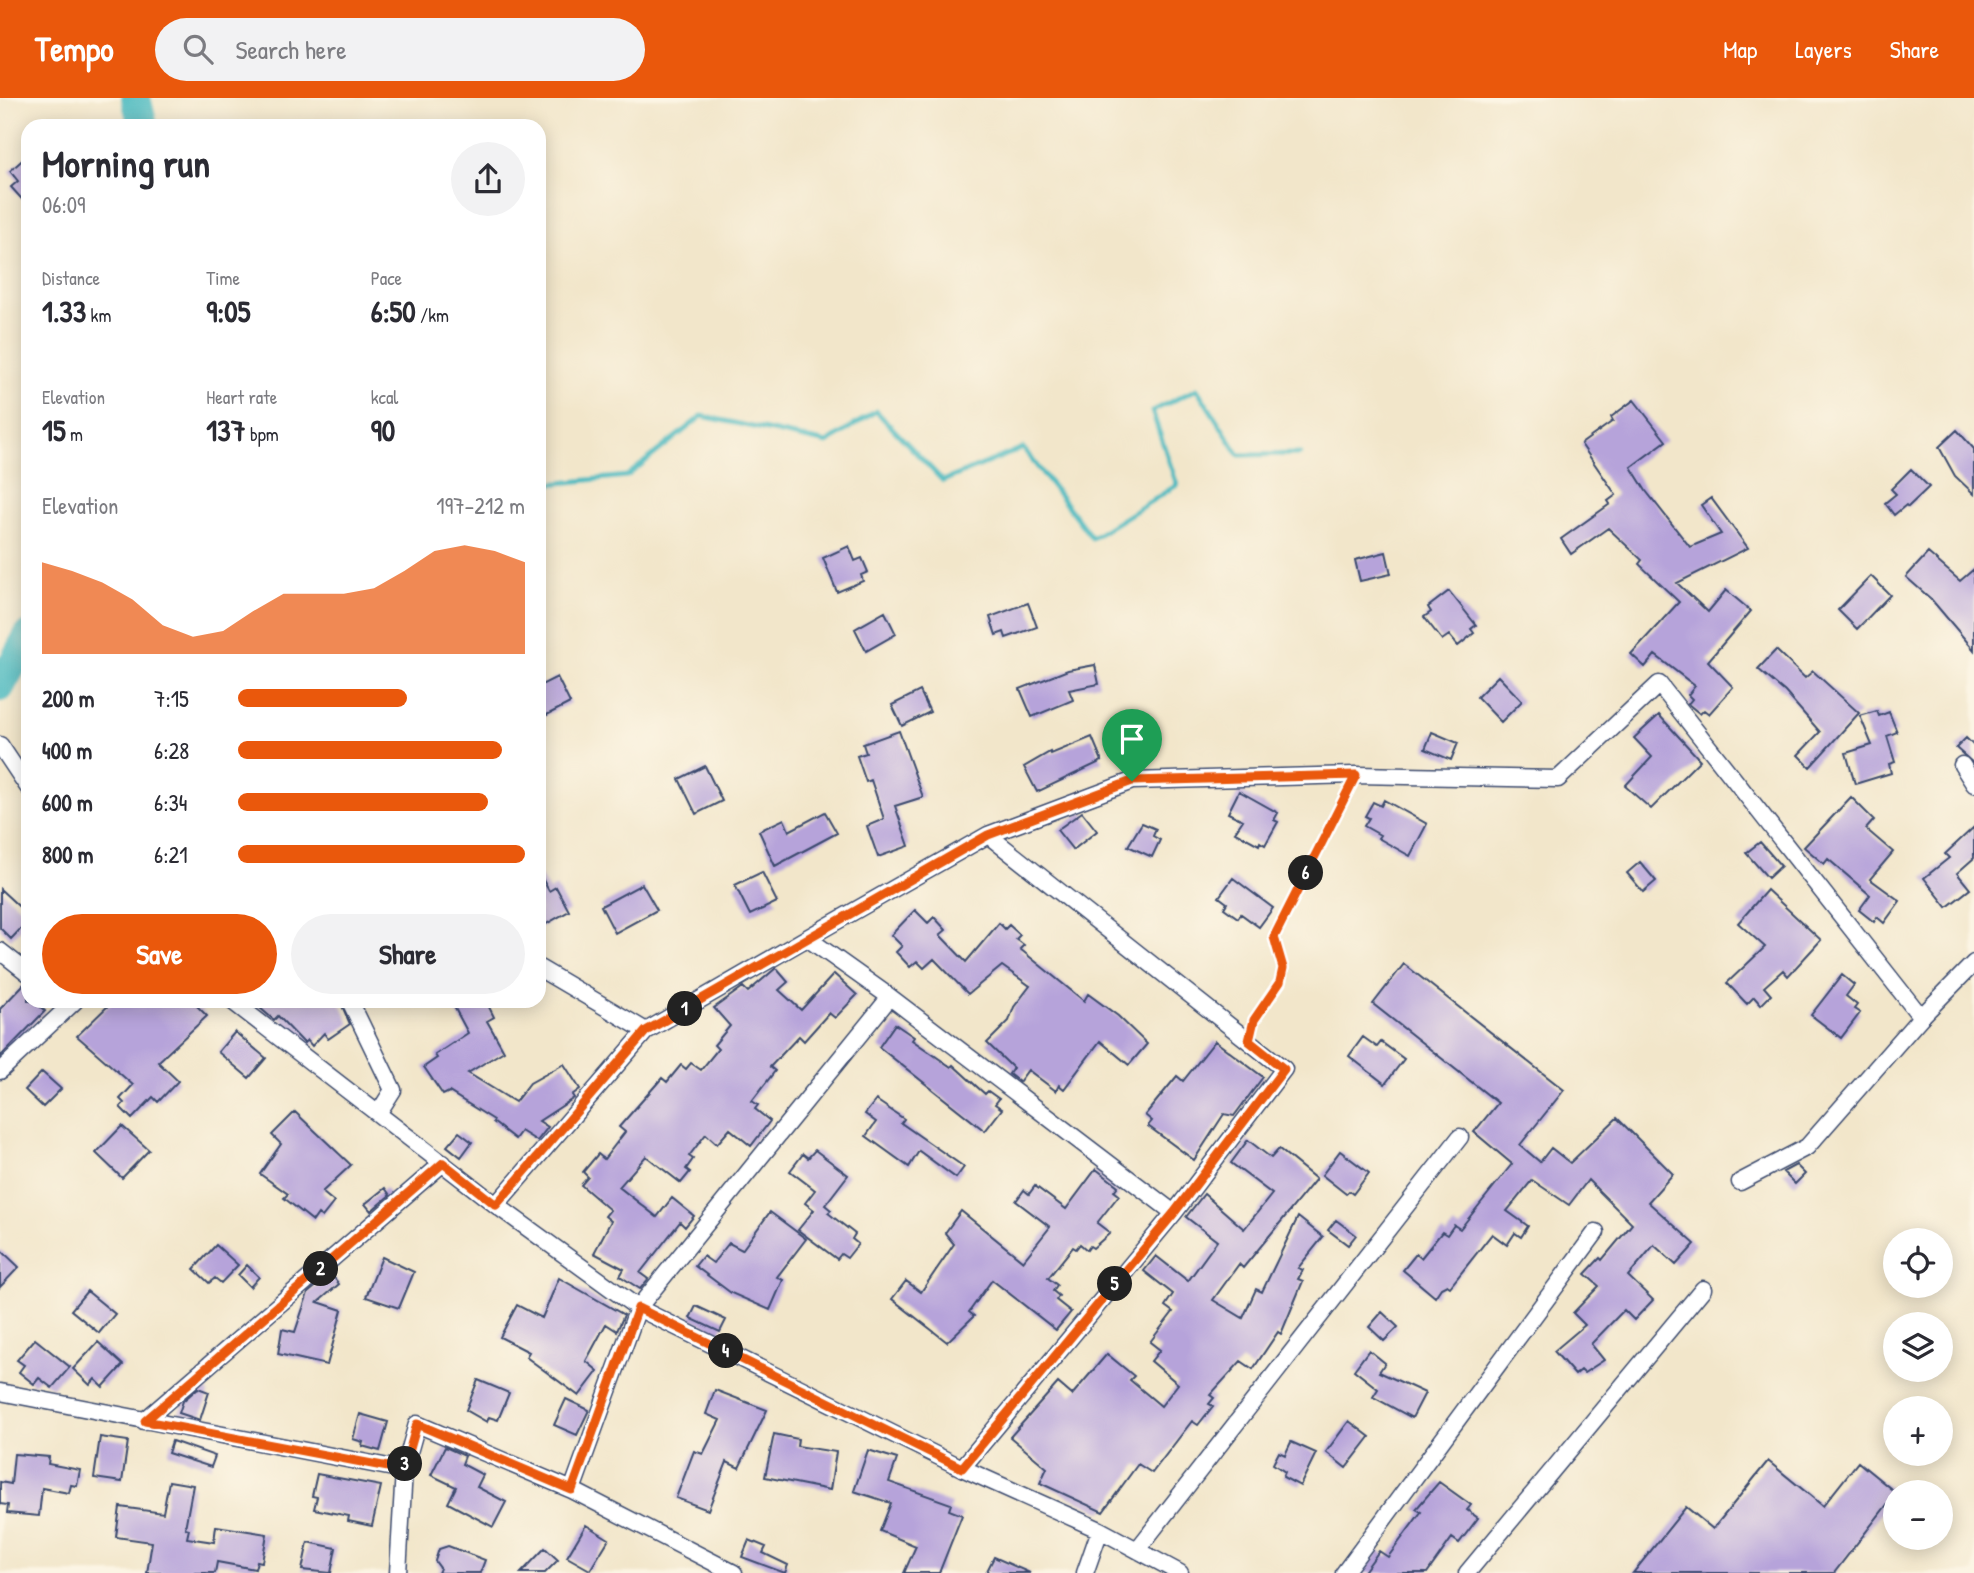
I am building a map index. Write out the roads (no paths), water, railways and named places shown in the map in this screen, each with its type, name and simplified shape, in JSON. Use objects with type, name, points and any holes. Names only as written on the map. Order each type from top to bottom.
[{"type":"street","points":[[496,1205],[646,1031],[988,835],[1132,781],[1356,775],[1558,779],[1659,684],[1921,1017]]},
{"type":"street","points":[[0,745],[21,776]]},
{"type":"street","points":[[1962,765],[1974,784]]},
{"type":"street","points":[[962,1468],[1174,1213],[1284,1069],[988,835]]},
{"type":"street","points":[[807,938],[890,997],[1174,1213]]},
{"type":"street","points":[[0,951],[21,968]]},
{"type":"street","points":[[1740,1182],[1807,1147],[1921,1017],[1974,963]]},
{"type":"street","points":[[546,972],[646,1031]]},
{"type":"street","points":[[572,1490],[638,1308],[890,997]]},
{"type":"street","points":[[0,1071],[63,1008]]},
{"type":"street","points":[[241,1008],[496,1205],[638,1308],[962,1468],[1100,1530],[1180,1573]]},
{"type":"street","points":[[353,1008],[393,1090],[379,1112]]},
{"type":"street","points":[[1137,1550],[1460,1138]]},
{"type":"street","points":[[145,1421],[443,1163]]},
{"type":"street","points":[[1344,1573],[1596,1232]]},
{"type":"street","points":[[1467,1573],[1703,1289]]},
{"type":"street","points":[[0,1392],[404,1470]]},
{"type":"street","points":[[398,1573],[404,1470],[417,1424],[572,1490],[734,1573]]},
{"type":"street","points":[[1085,1573],[1100,1530]]},
{"type":"waterway","points":[[136,98],[141,119]]},
{"type":"waterway","points":[[546,484],[627,476],[702,416],[827,443],[876,411],[943,481],[1023,448],[1092,538],[1177,485],[1152,411],[1197,389],[1239,455],[1300,454]]},
{"type":"waterway","points":[[0,687],[21,649]]}]
